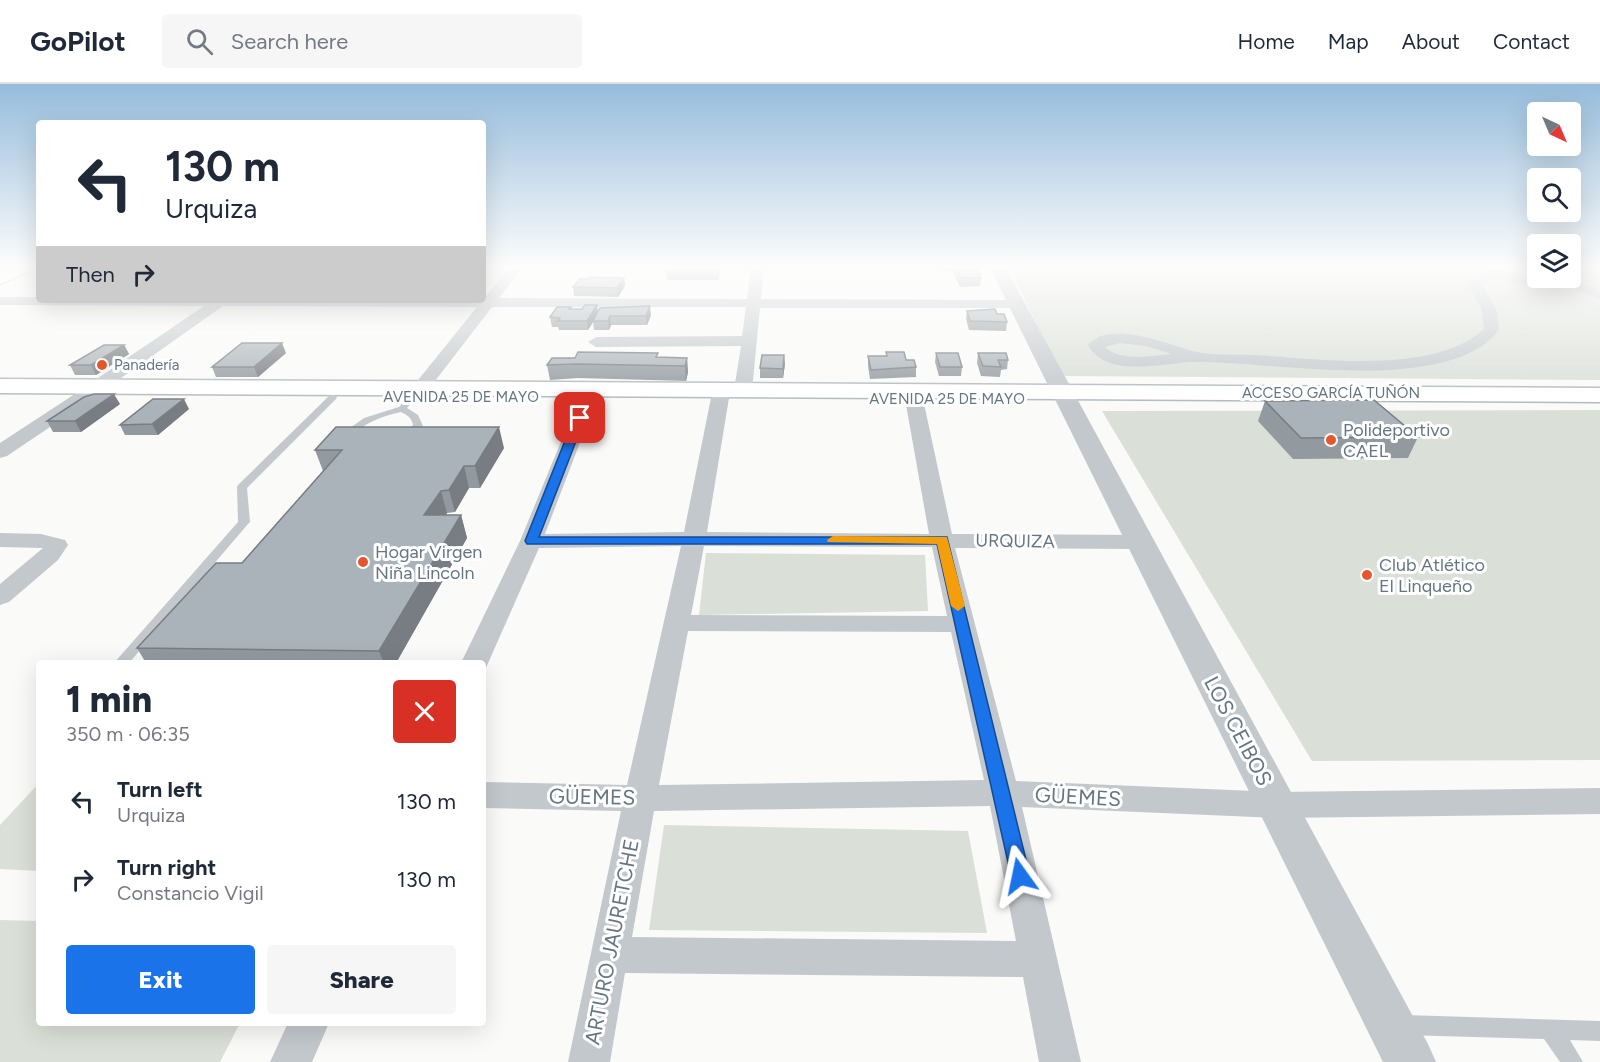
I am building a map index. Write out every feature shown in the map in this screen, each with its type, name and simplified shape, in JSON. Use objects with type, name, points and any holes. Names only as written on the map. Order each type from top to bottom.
[{"type":"main road","name":"AVENIDA 25 DE MAYO","points":[[0,386],[411,398],[588,398],[732,394],[914,399],[1064,395]]},
{"type":"main road","name":"AVENIDA 25 DE MAYO","points":[[0,393],[93,390],[411,398],[732,394],[1064,395]]},
{"type":"main road","name":"ACCESO GARCÍA TUÑÓN","points":[[1064,395],[1600,395]]},
{"type":"main road","name":"ACCESO GARCÍA TUÑÓN","points":[[1064,395],[1600,402]]},
{"type":"street","points":[[0,452],[203,314]]},
{"type":"street","points":[[411,398],[478,314]]},
{"type":"street","name":"ARTURO JAURETCHE","points":[[589,1062],[640,798],[694,539],[732,394],[749,341],[753,314]]},
{"type":"street","name":"LOS CEIBOS","points":[[1022,314],[1410,1062]]},
{"type":"street","points":[[1198,357],[1119,338],[1102,341],[1096,345],[1101,353],[1112,358],[1128,360],[1198,357],[1357,365],[1393,364],[1446,356],[1467,348],[1491,330],[1492,314]]},
{"type":"street","points":[[596,342],[749,341]]},
{"type":"street","points":[[477,660],[531,541],[588,398]]},
{"type":"street","points":[[914,399],[942,540],[1003,793],[1060,1062]]},
{"type":"street","name":"URQUIZA","points":[[531,541],[694,539],[1139,542]]},
{"type":"street","points":[[0,540],[41,541],[57,545],[50,555],[0,597]]},
{"type":"street","points":[[677,623],[963,624]]},
{"type":"street","name":"GÜEMES","points":[[486,795],[640,798],[1003,793],[1277,806],[1600,801]]},
{"type":"street","points":[[609,956],[1038,958]]},
{"type":"street","points":[[291,1062],[308,1026]]},
{"type":"lane","points":[[124,660],[244,522],[242,487],[333,397]]},
{"type":"lane","points":[[358,442],[351,438],[349,433],[356,426],[411,398],[418,426],[404,437],[393,441]]},
{"type":"lane","points":[[1391,1025],[1600,1032]]},
{"type":"lane","points":[[1550,1030],[1572,1062]]},
{"type":"shaded area","points":[[1031,314],[1600,314],[1600,380],[1062,376]]},
{"type":"shaded area","points":[[1600,410],[1600,760],[1312,761],[1102,411]]},
{"type":"shaded area","points":[[706,553],[925,555],[928,611],[699,615]]},
{"type":"shaded area","points":[[36,786],[36,871],[0,869],[0,825]]},
{"type":"shaded area","points":[[664,825],[968,831],[987,933],[649,930]]},
{"type":"shaded area","points":[[0,920],[36,921],[36,1026],[238,1026],[220,1062],[0,1062]]},
{"type":"building","points":[[552,314],[592,314],[587,321],[558,321],[560,318],[550,317]]},
{"type":"building","points":[[597,314],[647,314],[646,316],[610,316],[608,321],[593,321]]},
{"type":"building","points":[[968,314],[997,314],[1004,314],[1007,322],[970,321]]},
{"type":"building","points":[[242,343],[282,343],[254,367],[212,367]]},
{"type":"building","points":[[104,345],[124,345],[91,365],[70,365]]},
{"type":"building","points":[[578,352],[658,353],[656,357],[687,358],[685,366],[547,365],[552,358],[575,358]]},
{"type":"building","points":[[886,352],[904,352],[906,360],[914,360],[916,367],[871,370],[868,356],[887,356]]},
{"type":"building","points":[[936,353],[958,353],[962,367],[940,367]]},
{"type":"building","points":[[978,353],[1006,353],[1008,360],[998,360],[1001,367],[983,366]]},
{"type":"building","points":[[762,355],[784,355],[783,369],[760,368]]},
{"type":"building","points":[[94,394],[114,394],[75,421],[47,421],[84,397]]},
{"type":"building","points":[[153,399],[184,399],[152,424],[120,425]]},
{"type":"building","points":[[1374,400],[1418,437],[1301,438],[1265,401]]},
{"type":"building","name":"Hogar Virgen Niña Lincoln","points":[[336,427],[499,427],[475,466],[464,466],[449,490],[441,491],[424,515],[461,515],[379,651],[137,648],[216,563],[242,563],[342,450],[315,450]]},
{"type":"slow traffic","points":[[833,540],[942,540],[958,606]]},
{"type":"place","name":"Panadería","points":[[102,365]]},
{"type":"place","name":"Polideportivo CAEL","points":[[1331,440]]},
{"type":"place","name":"Hogar Virgen Niña Lincoln","points":[[363,562]]},
{"type":"place","name":"Club Atlético El Linqueño","points":[[1367,575]]},
{"type":"route","points":[[580,418],[531,541],[942,540],[1003,793],[1020,876]]}]
